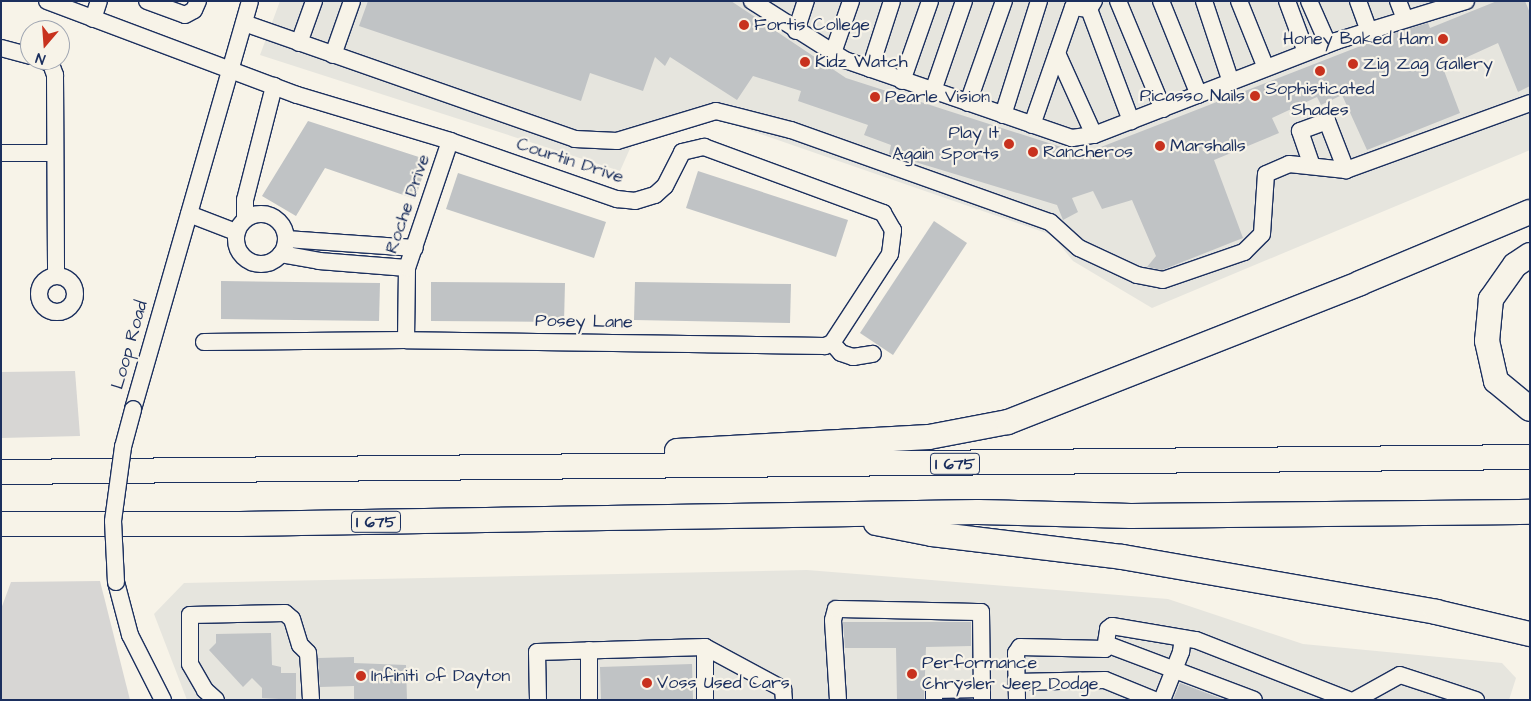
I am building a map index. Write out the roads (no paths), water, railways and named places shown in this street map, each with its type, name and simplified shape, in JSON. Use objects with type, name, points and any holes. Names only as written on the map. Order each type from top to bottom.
[{"type":"highway","points":[[380,469],[929,437],[969,431],[1040,411],[1491,230],[1530,212]]},
{"type":"highway","points":[[1491,230],[1530,220]]},
{"type":"highway","points":[[1530,255],[1515,264],[1491,298],[1487,341],[1496,381],[1530,409]]},
{"type":"highway","name":"I 675","points":[[1,472],[1530,457]]},
{"type":"highway","name":"I 675","points":[[1,524],[240,524],[978,512],[1131,516],[1530,512]]},
{"type":"highway","points":[[832,514],[932,534],[1131,559],[1436,612],[1530,634]]},
{"type":"highway","points":[[1501,627],[1530,646]]},
{"type":"street","name":"Courtin Drive","points":[[47,1],[230,67],[274,86],[450,141],[617,200],[635,201],[655,194],[665,186],[682,152],[704,147],[883,213],[893,230],[890,254],[832,343]]},
{"type":"street","points":[[93,19],[100,1]]},
{"type":"street","points":[[147,1],[185,15],[194,10],[198,1]]},
{"type":"street","name":"Loop Road","points":[[163,700],[130,635],[116,582],[113,521],[123,447],[133,409],[250,1]]},
{"type":"street","points":[[299,43],[314,1]]},
{"type":"street","points":[[333,55],[352,1]]},
{"type":"street","points":[[752,1],[768,6],[796,31],[833,53],[870,69],[1072,138],[1094,135],[1306,52],[1405,19],[1434,6],[1466,1]]},
{"type":"street","points":[[796,31],[806,1]]},
{"type":"street","points":[[833,53],[851,1]]},
{"type":"street","points":[[870,69],[892,1]]},
{"type":"street","points":[[902,81],[930,1]]},
{"type":"street","points":[[933,91],[964,1]]},
{"type":"street","points":[[968,103],[1004,1]]},
{"type":"street","points":[[1003,115],[1039,1]]},
{"type":"street","points":[[1118,1],[1163,109]]},
{"type":"street","points":[[1204,1],[1231,82]]},
{"type":"street","points":[[1239,1],[1266,68]]},
{"type":"street","points":[[1287,1],[1306,52]]},
{"type":"street","points":[[1309,1],[1328,44]]},
{"type":"street","points":[[1358,1],[1369,31]]},
{"type":"street","points":[[1398,1],[1405,19]]},
{"type":"street","points":[[1164,2],[1199,95]]},
{"type":"street","points":[[1032,125],[1057,53],[1083,5]]},
{"type":"street","points":[[1083,5],[1131,121]]},
{"type":"street","points":[[244,23],[575,139],[617,141],[716,111],[791,130],[1050,222],[1079,248],[1137,275],[1163,280],[1244,252],[1262,234],[1266,174],[1289,164],[1346,170],[1530,103]]},
{"type":"street","points":[[2,47],[20,53]]},
{"type":"street","points":[[1057,53],[1094,135]]},
{"type":"street","points":[[53,70],[55,75],[56,275]]},
{"type":"street","points":[[274,86],[245,200],[238,249],[250,262],[267,264],[284,246],[415,248]]},
{"type":"street","points":[[1312,166],[1300,131],[1326,121],[1346,170]]},
{"type":"street","name":"Roche Drive","points":[[406,340],[407,268],[450,141]]},
{"type":"street","points":[[1,153],[56,153]]},
{"type":"street","points":[[189,214],[240,226],[260,213],[268,214],[281,224],[284,246]]},
{"type":"street","points":[[284,246],[319,261],[407,268]]},
{"type":"street","name":"Posey Lane","points":[[204,342],[406,340],[825,346],[832,343]]},
{"type":"street","points":[[832,343],[841,353],[853,357],[873,354]]},
{"type":"street","points":[[838,700],[833,620],[836,609],[981,612],[982,694],[934,690],[934,700]]},
{"type":"street","points":[[216,700],[205,690],[190,664],[190,615],[285,613],[292,619],[300,645],[308,653],[311,700]]},
{"type":"street","points":[[1017,700],[1016,653],[1020,648],[1105,649],[1112,626],[1196,640],[1349,700]]},
{"type":"street","points":[[1162,700],[1175,668],[1183,638]]},
{"type":"street","points":[[1106,644],[1175,668],[1254,700]]},
{"type":"street","points":[[705,647],[705,700]]},
{"type":"street","points":[[538,700],[537,652],[705,647],[783,689],[784,700]]},
{"type":"street","points":[[589,650],[589,700]]},
{"type":"street","points":[[1355,700],[1400,675],[1476,700]]},
{"type":"street","points":[[1016,682],[1105,680],[1154,700]]},
{"type":"place","name":"Fortis College","points":[[744,25]]},
{"type":"place","name":"Honey Baked Ham","points":[[1443,39]]},
{"type":"place","name":"Kidz Watch","points":[[805,62]]},
{"type":"place","name":"Zig Zag Gallery","points":[[1353,64]]},
{"type":"place","name":"Sophisticated Shades","points":[[1320,71]]},
{"type":"place","name":"Picasso Nails","points":[[1255,96]]},
{"type":"place","name":"Pearle Vision","points":[[875,97]]},
{"type":"place","name":"Play It Again Sports","points":[[1009,144]]},
{"type":"place","name":"Marshalls","points":[[1160,146]]},
{"type":"place","name":"Rancheros","points":[[1033,152]]},
{"type":"place","name":"Performance Chrysler Jeep Dodge","points":[[912,674]]},
{"type":"place","name":"Infiniti of Dayton","points":[[361,676]]},
{"type":"place","name":"Voss Used Cars","points":[[647,683]]}]
